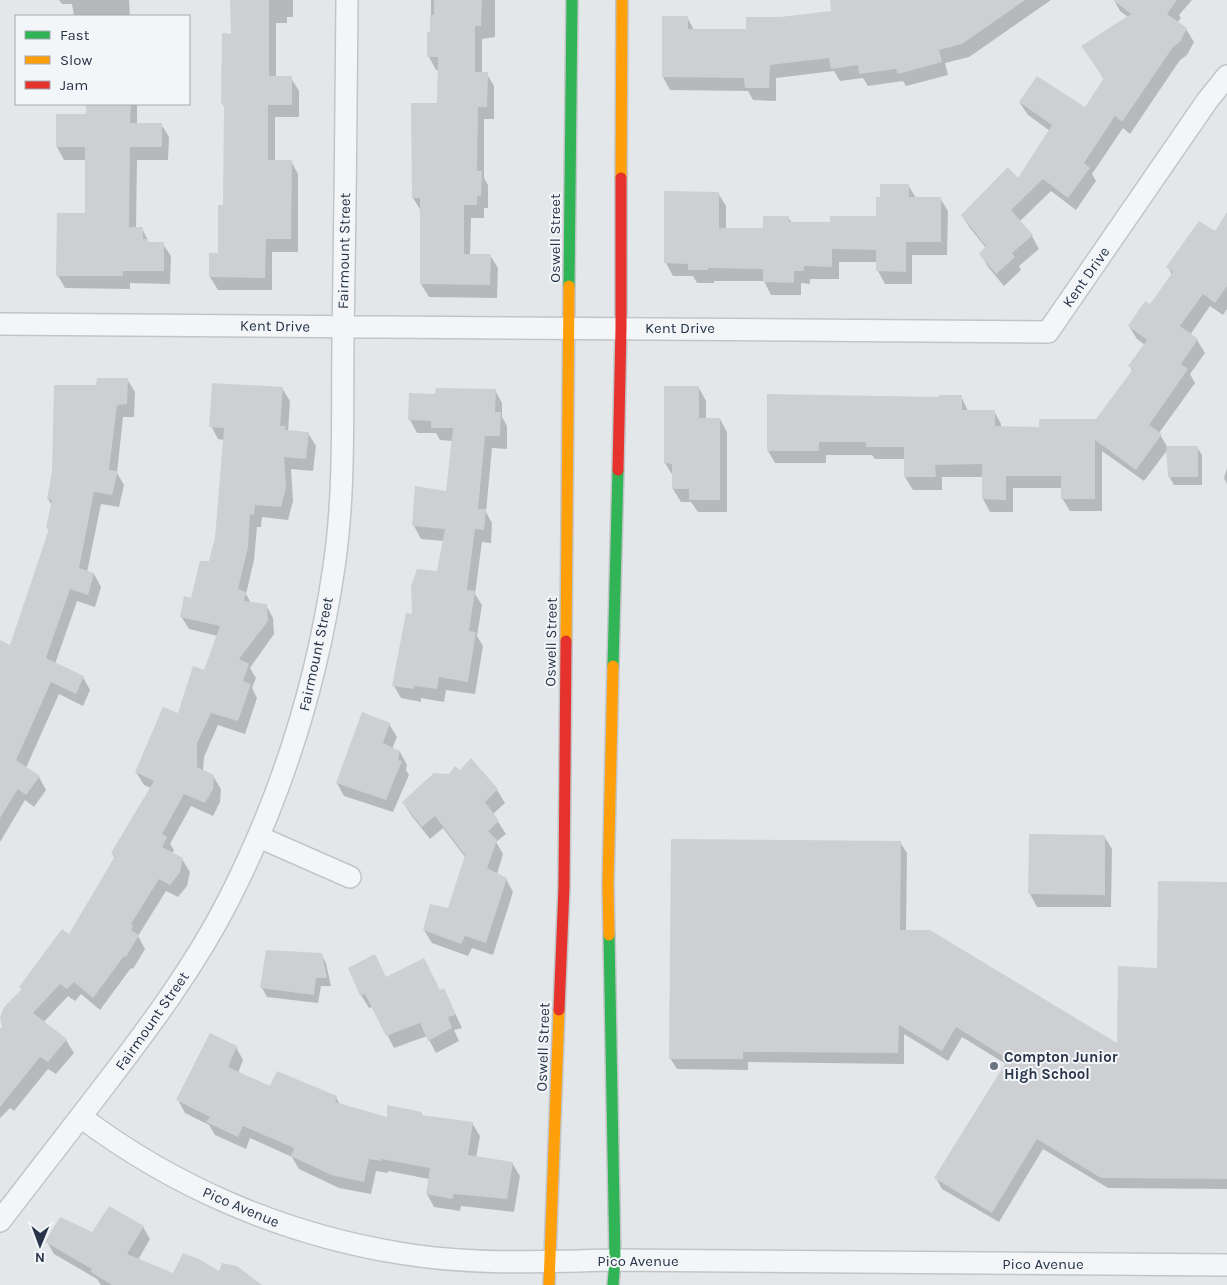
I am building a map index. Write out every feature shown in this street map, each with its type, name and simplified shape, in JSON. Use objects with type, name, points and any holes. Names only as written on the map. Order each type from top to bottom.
[{"type":"main road","name":"Oswell Street","points":[[549,1285],[564,887],[572,0]]},
{"type":"main road","points":[[613,1285],[615,1260],[608,885],[621,328],[622,0]]},
{"type":"street","name":"Fairmount Street","points":[[0,1221],[154,1021],[193,962],[228,900],[258,836],[272,804],[301,720],[318,652],[334,565],[342,477],[347,0]]},
{"type":"street","name":"Kent Drive","points":[[0,324],[1048,332],[1207,101],[1227,76]]},
{"type":"street","points":[[258,836],[350,876]]},
{"type":"street","name":"Pico Avenue","points":[[81,1117],[153,1166],[216,1199],[284,1225],[341,1242],[400,1253],[460,1259],[550,1262],[615,1260],[1227,1265]]},
{"type":"building","points":[[230,0],[269,0],[269,76],[292,76],[292,105],[268,105],[268,160],[292,160],[291,239],[266,239],[265,278],[209,277],[209,253],[218,253],[218,205],[223,205],[224,104],[221,104],[222,33],[231,34]]},
{"type":"building","points":[[434,0],[482,0],[481,26],[475,26],[475,72],[488,72],[487,107],[478,107],[477,171],[482,171],[481,196],[477,196],[477,205],[464,205],[464,254],[491,254],[490,285],[420,284],[420,198],[412,198],[411,103],[437,103],[438,57],[427,57],[427,32],[430,32],[430,15],[434,15]]},
{"type":"building","points":[[830,0],[1025,0],[962,44],[939,50],[942,62],[898,74],[896,69],[859,74],[858,65],[831,69],[829,58],[770,65],[769,88],[745,88],[744,78],[662,77],[662,16],[688,16],[688,29],[746,29],[746,17],[780,17],[831,11]]},
{"type":"building","points":[[1113,0],[1177,0],[1167,14],[1187,28],[1180,42],[1173,47],[1122,122],[1115,116],[1084,163],[1090,168],[1068,198],[1043,179],[1011,210],[1033,235],[1012,253],[1015,257],[996,274],[979,254],[986,246],[961,215],[1008,167],[1018,178],[1052,125],[1019,102],[1037,76],[1085,107],[1104,78],[1081,46],[1131,14]]},
{"type":"building","points":[[86,105],[131,105],[130,123],[162,123],[162,147],[130,147],[129,227],[143,227],[143,239],[148,239],[148,242],[164,242],[164,271],[123,271],[123,276],[56,276],[57,213],[85,213],[85,147],[56,147],[56,114],[86,114]]},
{"type":"building","points":[[880,184],[909,184],[909,197],[941,197],[941,242],[906,242],[906,272],[876,271],[876,250],[832,249],[832,267],[804,266],[804,271],[794,271],[794,283],[763,282],[763,269],[708,268],[708,270],[688,270],[688,264],[664,263],[664,191],[719,192],[719,228],[763,228],[763,216],[789,216],[789,222],[830,222],[830,216],[876,216],[876,197],[880,197]]},
{"type":"building","points":[[1227,212],[1227,286],[1215,303],[1203,294],[1180,326],[1198,339],[1181,364],[1188,369],[1149,425],[1162,434],[1136,470],[1095,440],[1095,499],[1061,499],[1061,476],[1006,476],[1006,500],[982,499],[982,464],[935,465],[936,477],[904,477],[904,447],[866,447],[866,442],[819,442],[819,451],[767,451],[767,394],[939,397],[939,395],[962,395],[962,410],[995,410],[995,426],[1039,427],[1039,419],[1096,419],[1133,369],[1128,366],[1147,340],[1128,326],[1145,301],[1150,304],[1173,272],[1166,267],[1199,221],[1215,231]]},
{"type":"building","points":[[97,378],[128,378],[127,404],[117,405],[109,470],[118,471],[112,495],[94,492],[79,568],[94,573],[88,595],[70,589],[46,658],[84,676],[76,694],[51,682],[16,760],[40,776],[26,795],[18,789],[0,818],[0,640],[10,645],[49,529],[46,528],[52,500],[47,499],[52,471],[54,385],[96,385]]},
{"type":"building","points":[[212,383],[283,387],[280,426],[286,426],[285,430],[309,432],[306,459],[284,457],[286,488],[281,507],[255,505],[254,515],[250,514],[248,547],[238,589],[246,592],[244,601],[267,604],[268,621],[239,659],[249,664],[243,681],[251,684],[238,721],[211,713],[197,743],[197,767],[214,775],[213,789],[205,803],[184,794],[162,834],[167,837],[162,847],[183,858],[180,872],[170,885],[159,879],[131,924],[133,926],[131,930],[139,935],[126,957],[124,956],[93,998],[74,982],[67,989],[60,984],[33,1013],[67,1039],[48,1062],[40,1057],[0,1107],[0,1029],[2,1027],[0,1018],[4,1007],[22,989],[19,987],[62,929],[69,934],[115,856],[111,853],[154,781],[135,772],[163,707],[178,713],[193,666],[204,670],[220,626],[180,617],[184,596],[191,598],[200,561],[209,561],[215,538],[224,428],[209,427]]},
{"type":"building","points":[[664,386],[699,386],[699,418],[720,418],[720,500],[689,500],[689,489],[672,489],[672,464],[664,463]]},
{"type":"building","points":[[436,388],[496,389],[495,412],[501,412],[500,436],[485,436],[478,509],[486,509],[484,530],[475,529],[467,590],[475,591],[469,631],[476,632],[468,682],[439,677],[437,689],[414,686],[414,689],[392,686],[406,613],[412,614],[411,586],[417,569],[437,571],[445,529],[412,526],[415,486],[446,491],[453,428],[431,428],[431,421],[408,420],[409,393],[435,394]]},
{"type":"building","points":[[1166,446],[1198,446],[1198,477],[1168,477]]},
{"type":"building","points":[[362,712],[390,723],[383,743],[400,751],[398,760],[402,761],[386,800],[336,783]]},
{"type":"building","points":[[471,758],[498,789],[485,802],[499,821],[488,831],[497,840],[487,868],[507,878],[486,943],[465,936],[461,944],[423,930],[430,904],[448,908],[465,855],[435,816],[422,827],[402,802],[434,773],[449,774],[455,766],[460,770]]},
{"type":"building","points":[[1029,834],[1105,835],[1105,895],[1028,894]]},
{"type":"building","points":[[671,839],[901,841],[900,930],[930,930],[1117,1043],[1118,966],[1157,968],[1158,881],[1227,882],[1227,1179],[1101,1178],[1037,1139],[992,1213],[934,1178],[1008,1059],[956,1027],[942,1051],[899,1025],[898,1053],[743,1052],[743,1059],[669,1059]]},
{"type":"building","points":[[266,950],[322,953],[327,978],[316,978],[314,995],[260,988]]},
{"type":"building","points":[[375,954],[386,977],[424,958],[440,990],[444,988],[456,1015],[448,1017],[452,1028],[428,1041],[420,1023],[386,1036],[365,994],[360,996],[348,968]]},
{"type":"building","points":[[210,1033],[237,1046],[228,1067],[270,1086],[277,1071],[337,1096],[335,1102],[387,1117],[387,1105],[422,1112],[421,1115],[473,1122],[468,1155],[513,1162],[507,1199],[454,1194],[452,1199],[426,1194],[430,1168],[381,1159],[381,1161],[369,1159],[364,1182],[331,1175],[291,1156],[294,1148],[243,1126],[238,1137],[206,1122],[210,1117],[176,1100]]},
{"type":"building","points":[[109,1206],[144,1226],[127,1254],[173,1273],[183,1253],[199,1259],[219,1271],[222,1263],[237,1266],[262,1285],[112,1285],[91,1272],[92,1269],[45,1242],[60,1217],[92,1232]]},
{"type":"traffic: fast","points":[[569,286],[572,0]]},
{"type":"traffic: fast","points":[[613,666],[618,470]]},
{"type":"traffic: fast","points":[[609,935],[615,1260],[613,1285]]},
{"type":"traffic: slow","points":[[621,178],[622,0]]},
{"type":"traffic: slow","points":[[566,641],[569,286]]},
{"type":"traffic: slow","points":[[609,935],[608,885],[613,666]]},
{"type":"traffic: slow","points":[[549,1285],[559,1010]]},
{"type":"traffic: jam","points":[[618,470],[621,328],[621,178]]},
{"type":"traffic: jam","points":[[559,1010],[564,887],[566,641]]},
{"type":"place","name":"Compton Junior High School","points":[[994,1066]]}]
